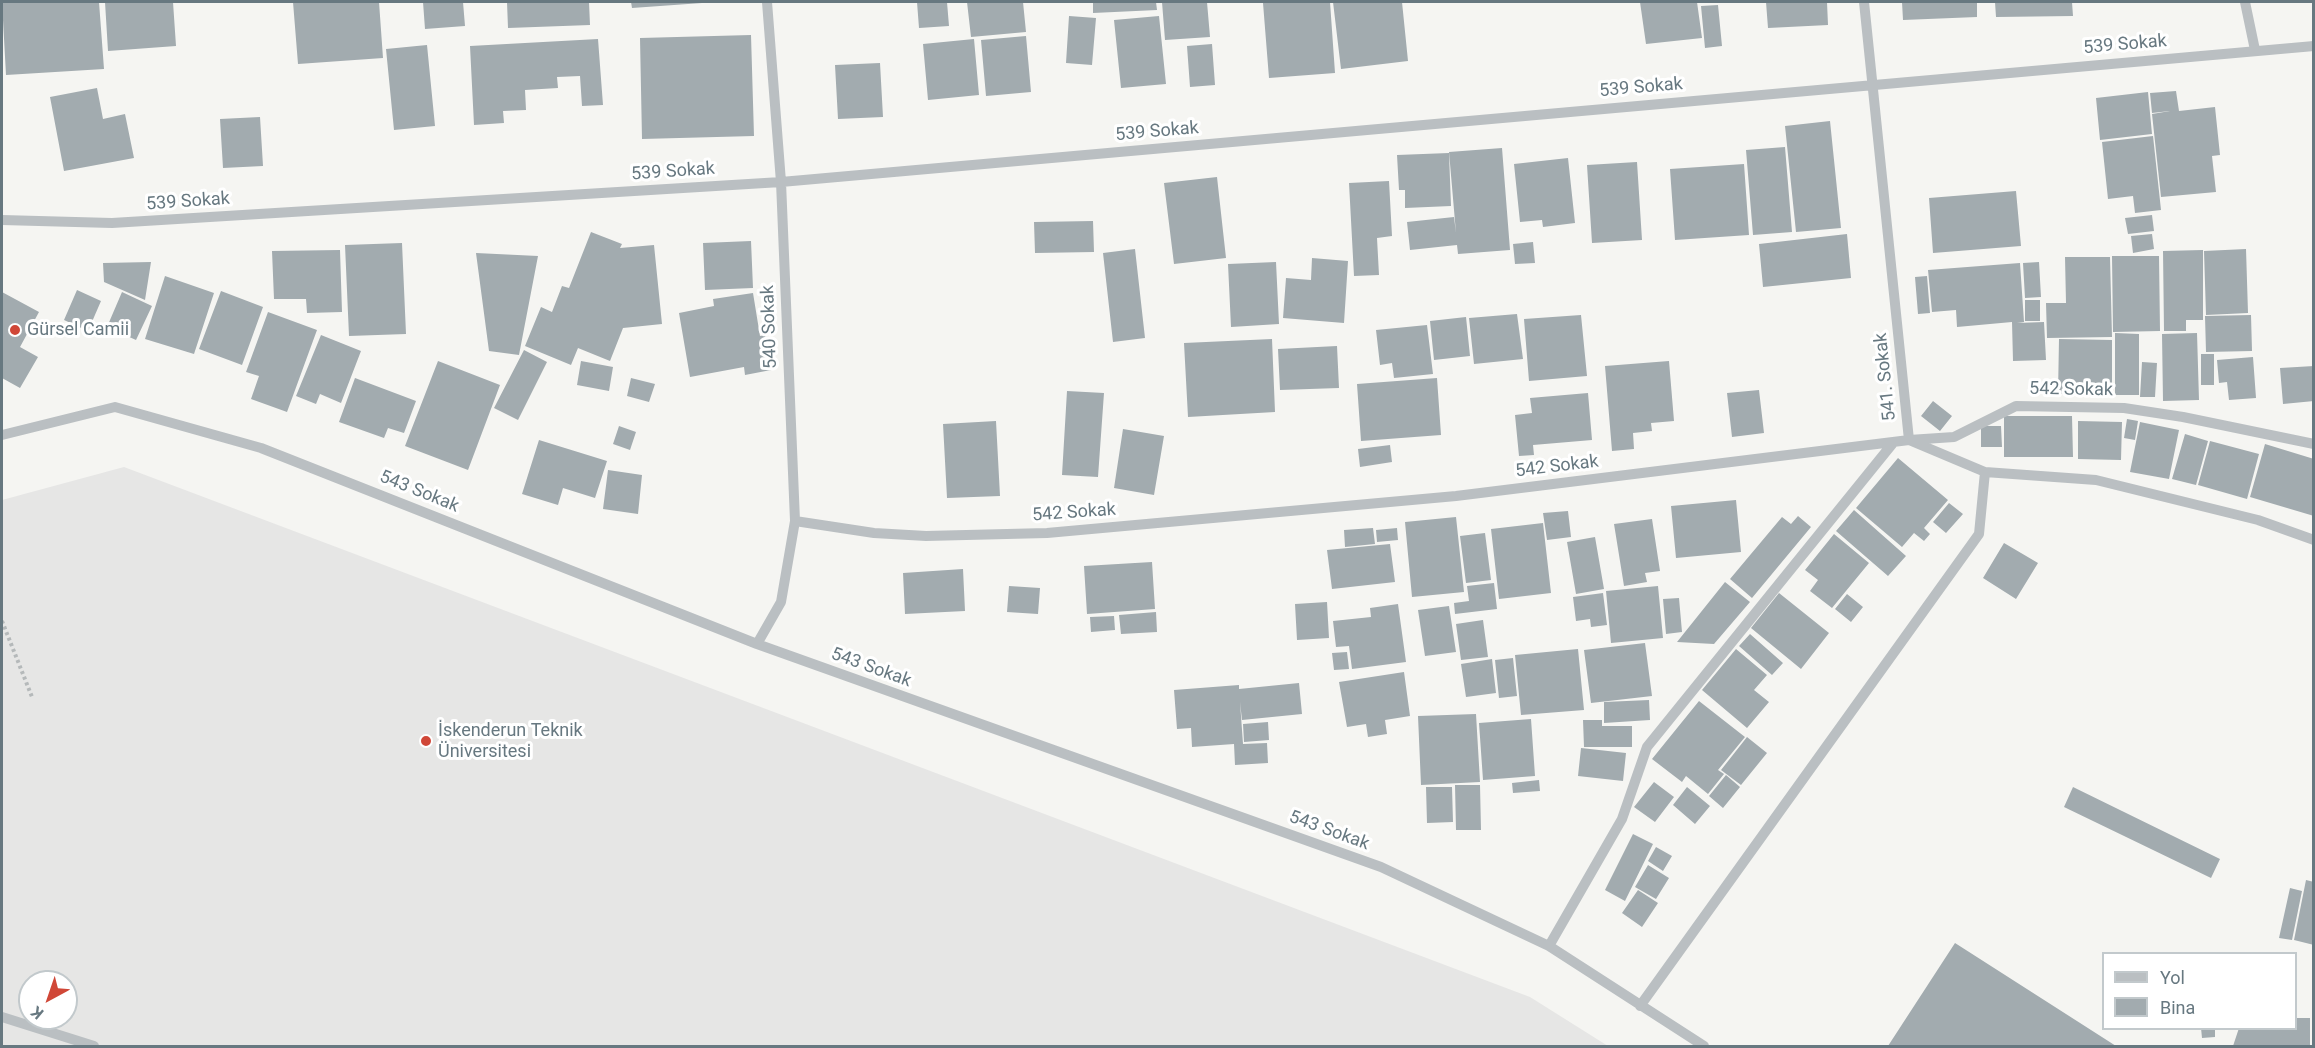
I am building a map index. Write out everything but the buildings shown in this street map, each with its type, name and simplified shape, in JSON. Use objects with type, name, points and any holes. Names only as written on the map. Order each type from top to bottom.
[{"type":"street","name":"540 Sokak","points":[[757,644],[781,602],[795,521],[781,182],[767,2]]},
{"type":"street","name":"541. Sokak","points":[[1864,2],[1909,440],[1985,472],[2096,480],[2258,520],[2313,540]]},
{"type":"street","points":[[2245,2],[2255,50]]},
{"type":"street","name":"539 Sokak","points":[[2,220],[112,223],[781,182],[2313,46]]},
{"type":"street","name":"542 Sokak","points":[[795,521],[874,532],[926,536],[1047,533],[1456,496],[1909,440],[1954,437],[2016,406],[2124,408],[2182,417],[2313,444]]},
{"type":"street","name":"543 Sokak","points":[[2,435],[115,407],[261,448],[757,644],[1381,867],[1549,946],[1704,1047]]},
{"type":"street","points":[[1549,946],[1622,819],[1647,747],[1893,443]]},
{"type":"street","points":[[1640,1006],[1979,534],[1985,472]]},
{"type":"street","points":[[2,1017],[94,1047]]},
{"type":"path","points":[[2,621],[32,697]]},
{"type":"shaded area","name":"İskenderun Teknik Üniversitesi","points":[[124,467],[1530,997],[1608,1046],[2,1046],[2,500]]},
{"type":"place","name":"Gürsel Camii","points":[[15,330]]},
{"type":"place","name":"İskenderun Teknik Üniversitesi","points":[[426,741]]}]
